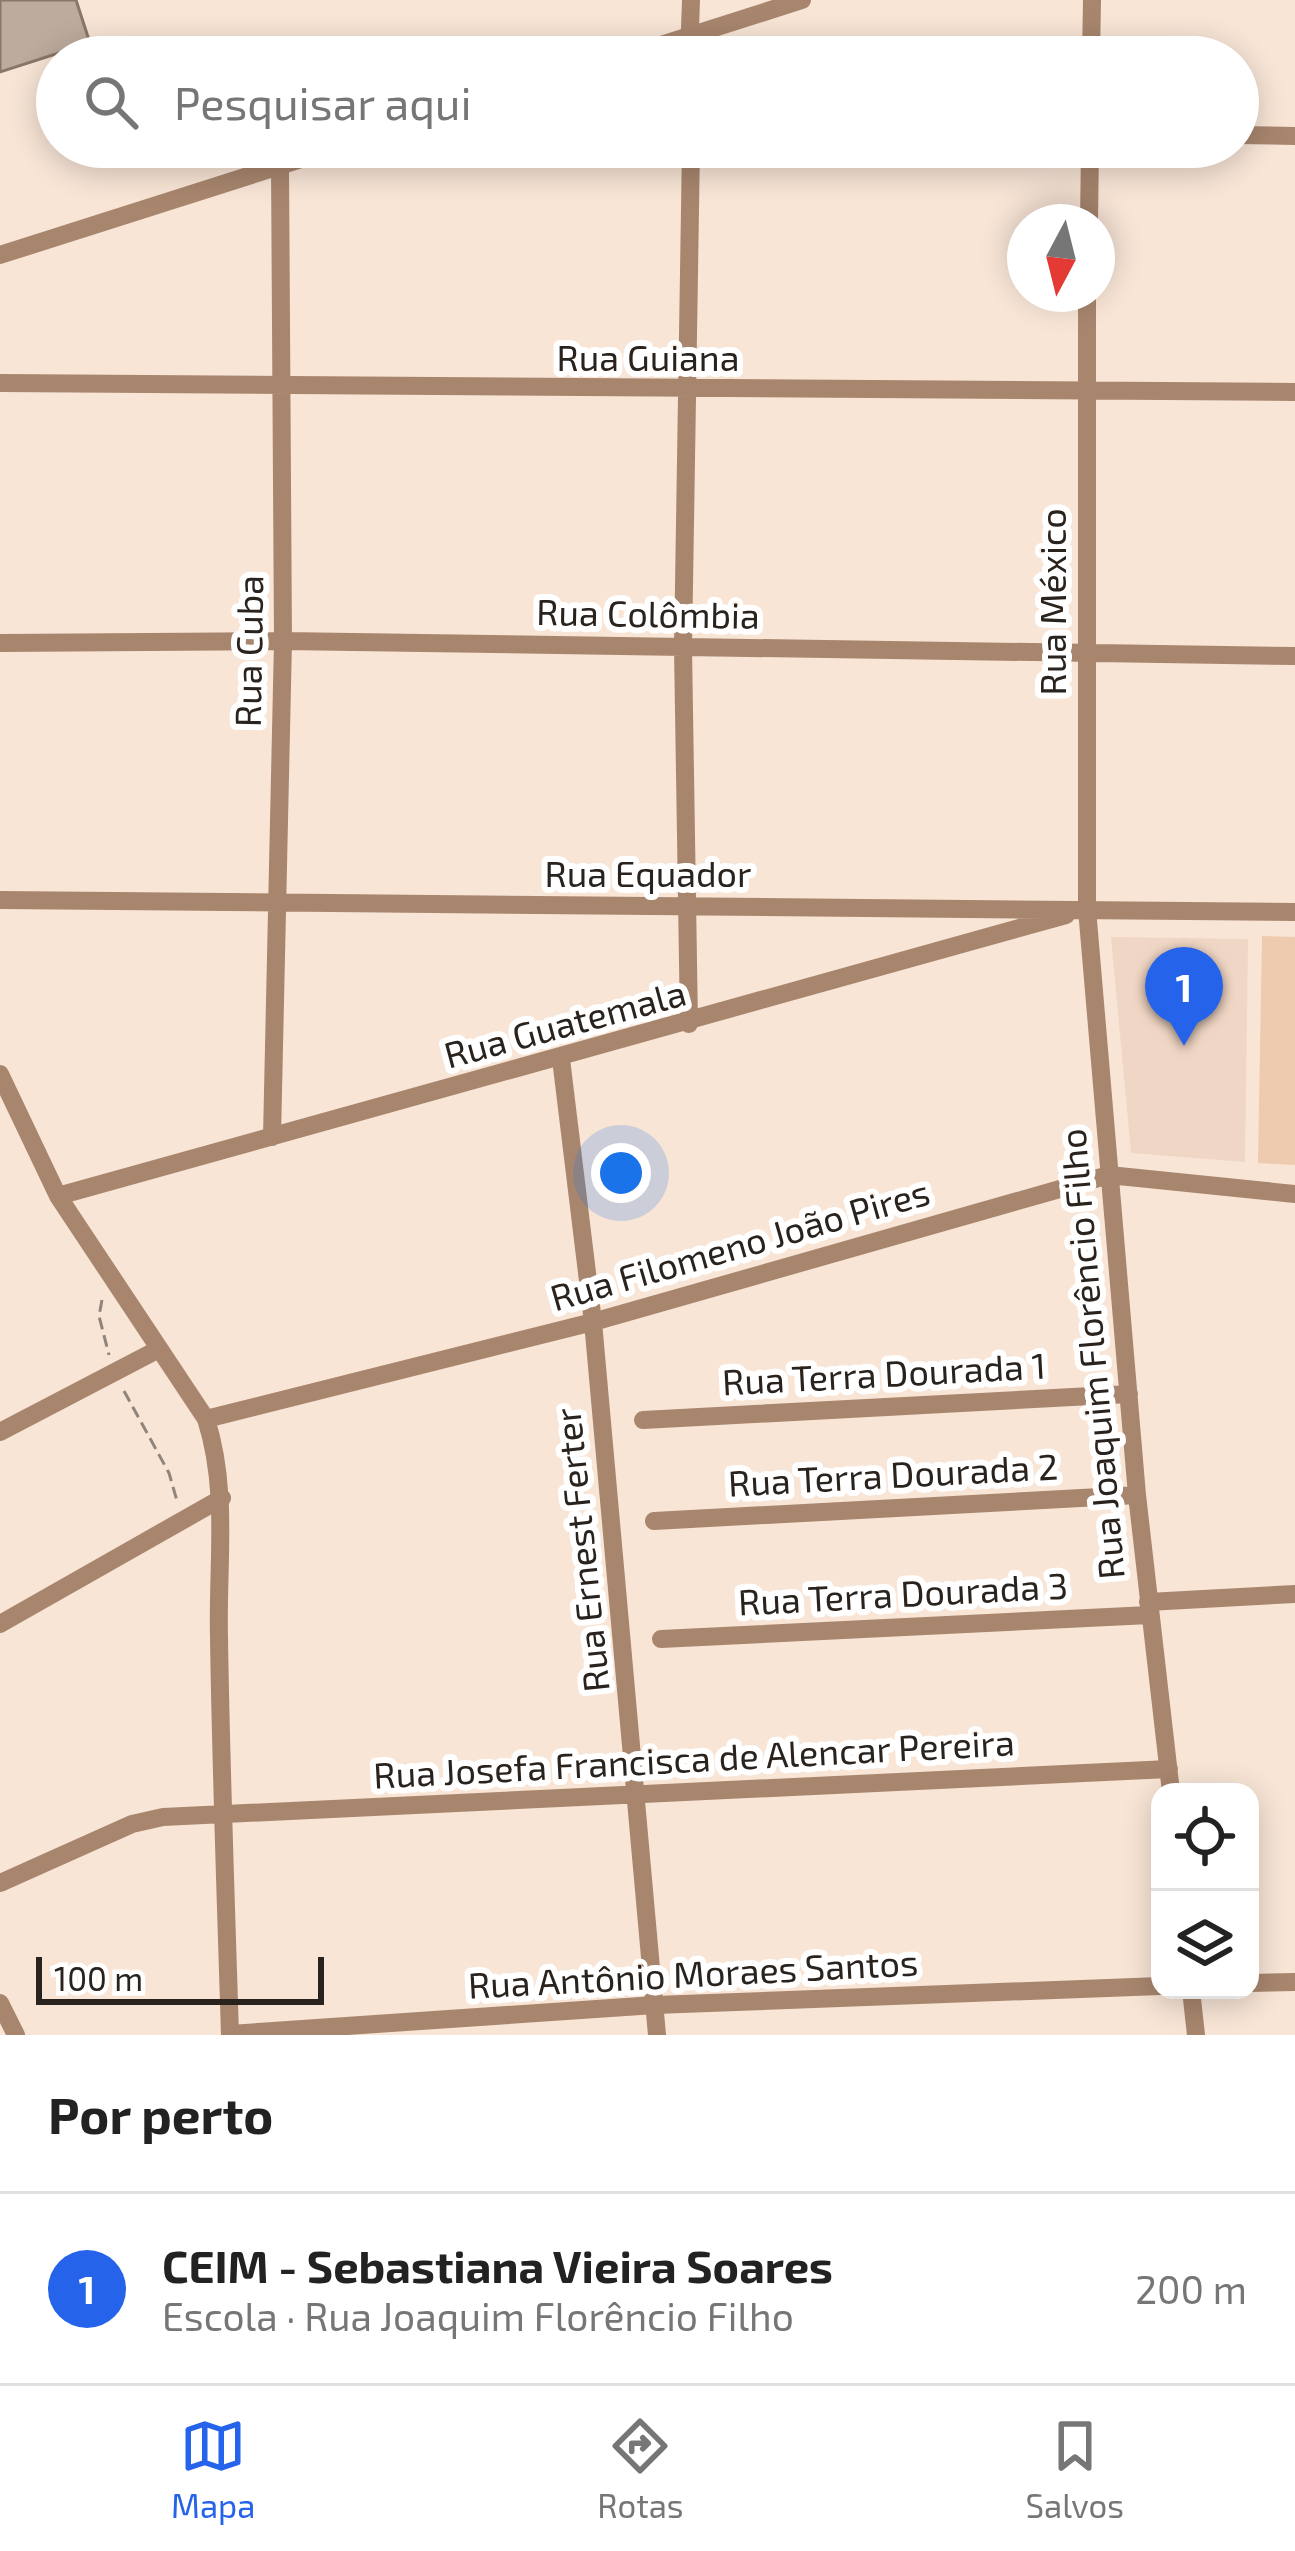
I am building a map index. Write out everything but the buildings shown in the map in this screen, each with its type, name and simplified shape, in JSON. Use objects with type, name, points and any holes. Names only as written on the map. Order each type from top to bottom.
[{"type":"street","points":[[689,36],[691,0]]},
{"type":"street","points":[[715,36],[802,0]]},
{"type":"street","points":[[1091,36],[1092,0]]},
{"type":"street","points":[[1259,135],[1295,136]]},
{"type":"street","points":[[0,255],[274,168]]},
{"type":"street","name":"Rua Cuba","points":[[272,1137],[283,641],[280,168]]},
{"type":"street","points":[[689,1024],[691,908],[683,648],[690,168]]},
{"type":"street","points":[[1089,204],[1090,168]]},
{"type":"street","name":"Rua México","points":[[1087,312],[1088,909]]},
{"type":"street","name":"Rua Guiana","points":[[0,383],[685,392],[1295,392]]},
{"type":"street","name":"Rua Colômbia","points":[[0,643],[283,641],[1295,656]]},
{"type":"street","name":"Rua Equador","points":[[0,900],[1295,912]]},
{"type":"street","name":"Rua Guatemala","points":[[58,1196],[689,1024],[1088,909]]},
{"type":"street","name":"Rua Joaquim Florêncio Filho","points":[[1088,909],[1137,1496],[1170,1783]]},
{"type":"street","name":"Rua Ernest Ferter","points":[[561,1059],[593,1322],[639,1794],[657,2035]]},
{"type":"street","points":[[0,1074],[58,1196],[206,1419],[223,1498],[218,1578],[230,2034]]},
{"type":"street","name":"Rua Filomeno João Pires","points":[[206,1419],[593,1322],[1109,1175],[1295,1194]]},
{"type":"street","points":[[0,1432],[157,1350]]},
{"type":"street","name":"Rua Terra Dourada 1","points":[[643,1420],[1129,1394]]},
{"type":"street","name":"Rua Terra Dourada 2","points":[[654,1521],[1137,1496]]},
{"type":"street","points":[[0,1624],[223,1498]]},
{"type":"street","name":"Rua Terra Dourada 3","points":[[661,1639],[1148,1609],[1295,1594]]},
{"type":"street","name":"Rua Josefa Francisca de Alencar Pereira","points":[[0,1883],[132,1824],[163,1816],[1169,1768]]},
{"type":"street","points":[[1259,1983],[1295,1982]]},
{"type":"street","name":"Rua Antônio Moraes Santos","points":[[230,2034],[655,2005],[1151,1986]]},
{"type":"street","points":[[1192,1999],[1196,2035]]},
{"type":"street","points":[[0,2003],[16,2035]]},
{"type":"path","points":[[106,1269],[99,1316],[114,1373],[169,1473],[182,1520]]},
{"type":"shaded area","points":[[1262,936],[1295,937],[1295,1165],[1258,1163]]},
{"type":"shaded area","points":[[1111,937],[1248,939],[1245,1162],[1131,1153]]},
{"type":"place","name":"CEIM - Sebastiana Vieira Soares","points":[[1184,1046]]}]
